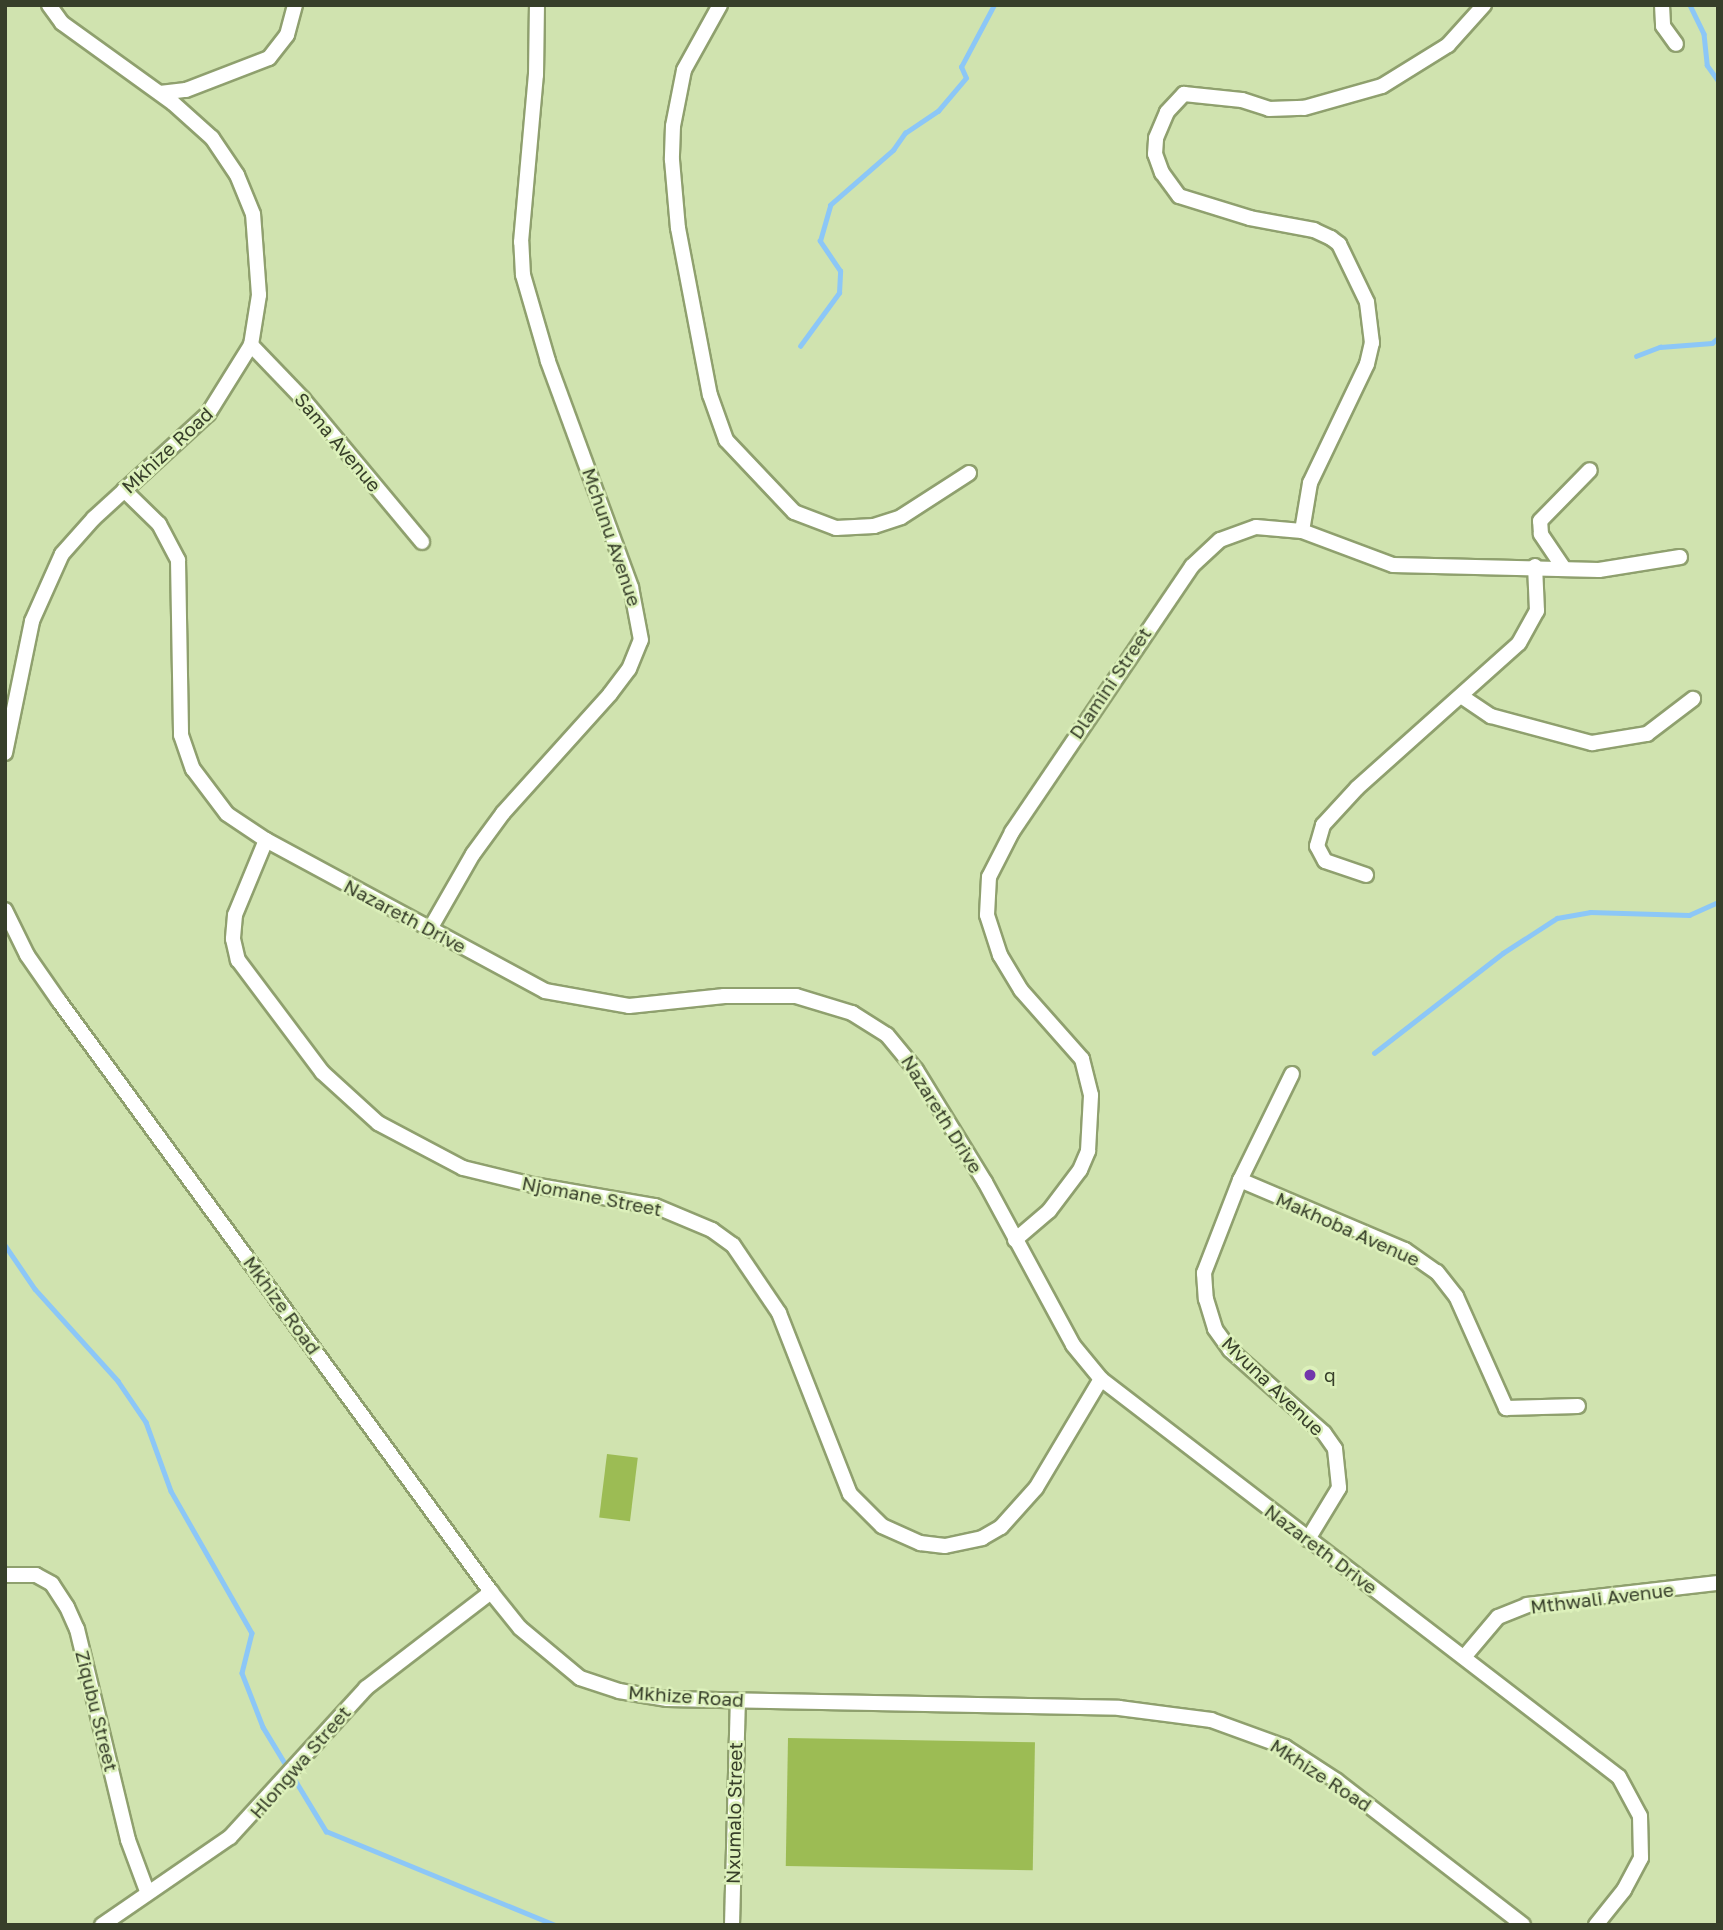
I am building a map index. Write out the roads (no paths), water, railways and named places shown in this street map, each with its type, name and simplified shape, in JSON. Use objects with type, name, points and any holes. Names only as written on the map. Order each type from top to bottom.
[{"type":"street","name":"Mkhize Road","points":[[5,753],[32,621],[47,582],[74,538],[208,414],[251,345],[259,295],[253,214],[237,175],[212,138],[160,93],[62,23],[48,5]]},
{"type":"street","points":[[160,93],[198,86],[269,58],[287,35],[295,5]]},
{"type":"street","name":"Mchunu Avenue","points":[[430,929],[481,844],[610,694],[629,669],[641,640],[631,587],[529,306],[521,242],[529,126],[536,75],[537,5]]},
{"type":"street","points":[[720,5],[684,71],[672,160],[678,229],[710,395],[726,440],[794,512],[836,528],[874,526],[901,517],[969,473]]},
{"type":"street","points":[[1302,531],[1310,483],[1367,364],[1372,343],[1367,302],[1339,244],[1331,238],[1179,196],[1161,173],[1155,154],[1156,138],[1167,111],[1184,94],[1242,100],[1269,109],[1293,108],[1382,86],[1448,45],[1484,5]]},
{"type":"street","points":[[1662,5],[1663,26],[1676,44]]},
{"type":"street","name":"Sama Avenue","points":[[251,345],[303,399],[422,542]]},
{"type":"street","points":[[1563,567],[1541,534],[1540,521],[1590,470]]},
{"type":"street","name":"Nazareth Drive","points":[[124,490],[159,524],[178,560],[177,711],[193,769],[227,814],[266,840],[545,991],[574,999],[629,1006],[776,994],[852,1013],[887,1035],[916,1070],[1016,1240],[1073,1345],[1101,1379],[1465,1656],[1619,1777],[1636,1802],[1641,1858],[1624,1889],[1596,1925]]},
{"type":"street","name":"Dlamini Street","points":[[1016,1240],[1049,1211],[1080,1170],[1088,1151],[1091,1095],[1082,1059],[1011,977],[992,936],[986,898],[996,857],[1192,566],[1220,540],[1256,527],[1302,531],[1393,565],[1619,569],[1680,558]]},
{"type":"street","points":[[1366,875],[1325,861],[1317,846],[1323,825],[1357,788],[1497,665],[1532,625],[1538,597],[1535,566]]},
{"type":"street","points":[[1461,696],[1491,716],[1592,743],[1647,734],[1693,699]]},
{"type":"street","name":"Njomane Street","points":[[266,840],[235,915],[233,939],[238,960],[322,1072],[378,1123],[463,1168],[493,1177],[655,1206],[712,1230],[733,1245],[779,1313],[850,1494],[882,1526],[920,1543],[945,1546],[982,1538],[1001,1527],[1036,1488],[1101,1379]]},
{"type":"street","name":"Mkhize Road","points":[[5,910],[27,955],[59,1001],[491,1592],[520,1628],[580,1678],[619,1691],[667,1699],[1119,1708],[1211,1720],[1285,1747],[1337,1781],[1522,1925]]},
{"type":"street","name":"Mvuna Avenue","points":[[1292,1074],[1240,1180],[1210,1249],[1204,1273],[1206,1299],[1216,1329],[1230,1350],[1324,1433],[1335,1449],[1339,1488],[1308,1539]]},
{"type":"street","name":"Makhoba Avenue","points":[[1240,1180],[1405,1250],[1437,1272],[1455,1296],[1500,1402],[1512,1409],[1578,1406]]},
{"type":"street","name":"Ziqubu Street","points":[[5,1574],[36,1575],[52,1584],[77,1629],[128,1840],[147,1891]]},
{"type":"street","name":"Mthwali Avenue","points":[[1465,1656],[1498,1618],[1527,1605],[1718,1583]]},
{"type":"street","name":"Hlongwa Street","points":[[102,1925],[147,1891],[230,1837],[268,1799],[366,1688],[491,1592]]},
{"type":"street","name":"Nxumalo Street","points":[[732,1925],[738,1701]]},
{"type":"waterway","points":[[800,346],[839,293],[840,271],[820,241],[830,205],[893,150],[905,133],[938,111],[966,78],[961,67],[994,5]]},
{"type":"waterway","points":[[1690,5],[1704,34],[1707,65],[1718,80]]},
{"type":"waterway","points":[[1636,356],[1660,347],[1712,343],[1718,338]]},
{"type":"waterway","points":[[1374,1053],[1503,953],[1557,918],[1590,912],[1689,915],[1718,902]]},
{"type":"waterway","points":[[5,1245],[35,1289],[118,1381],[146,1422],[171,1491],[252,1633],[242,1673],[263,1727],[326,1831],[555,1925]]},
{"type":"place","name":"q","points":[[1310,1375]]}]
